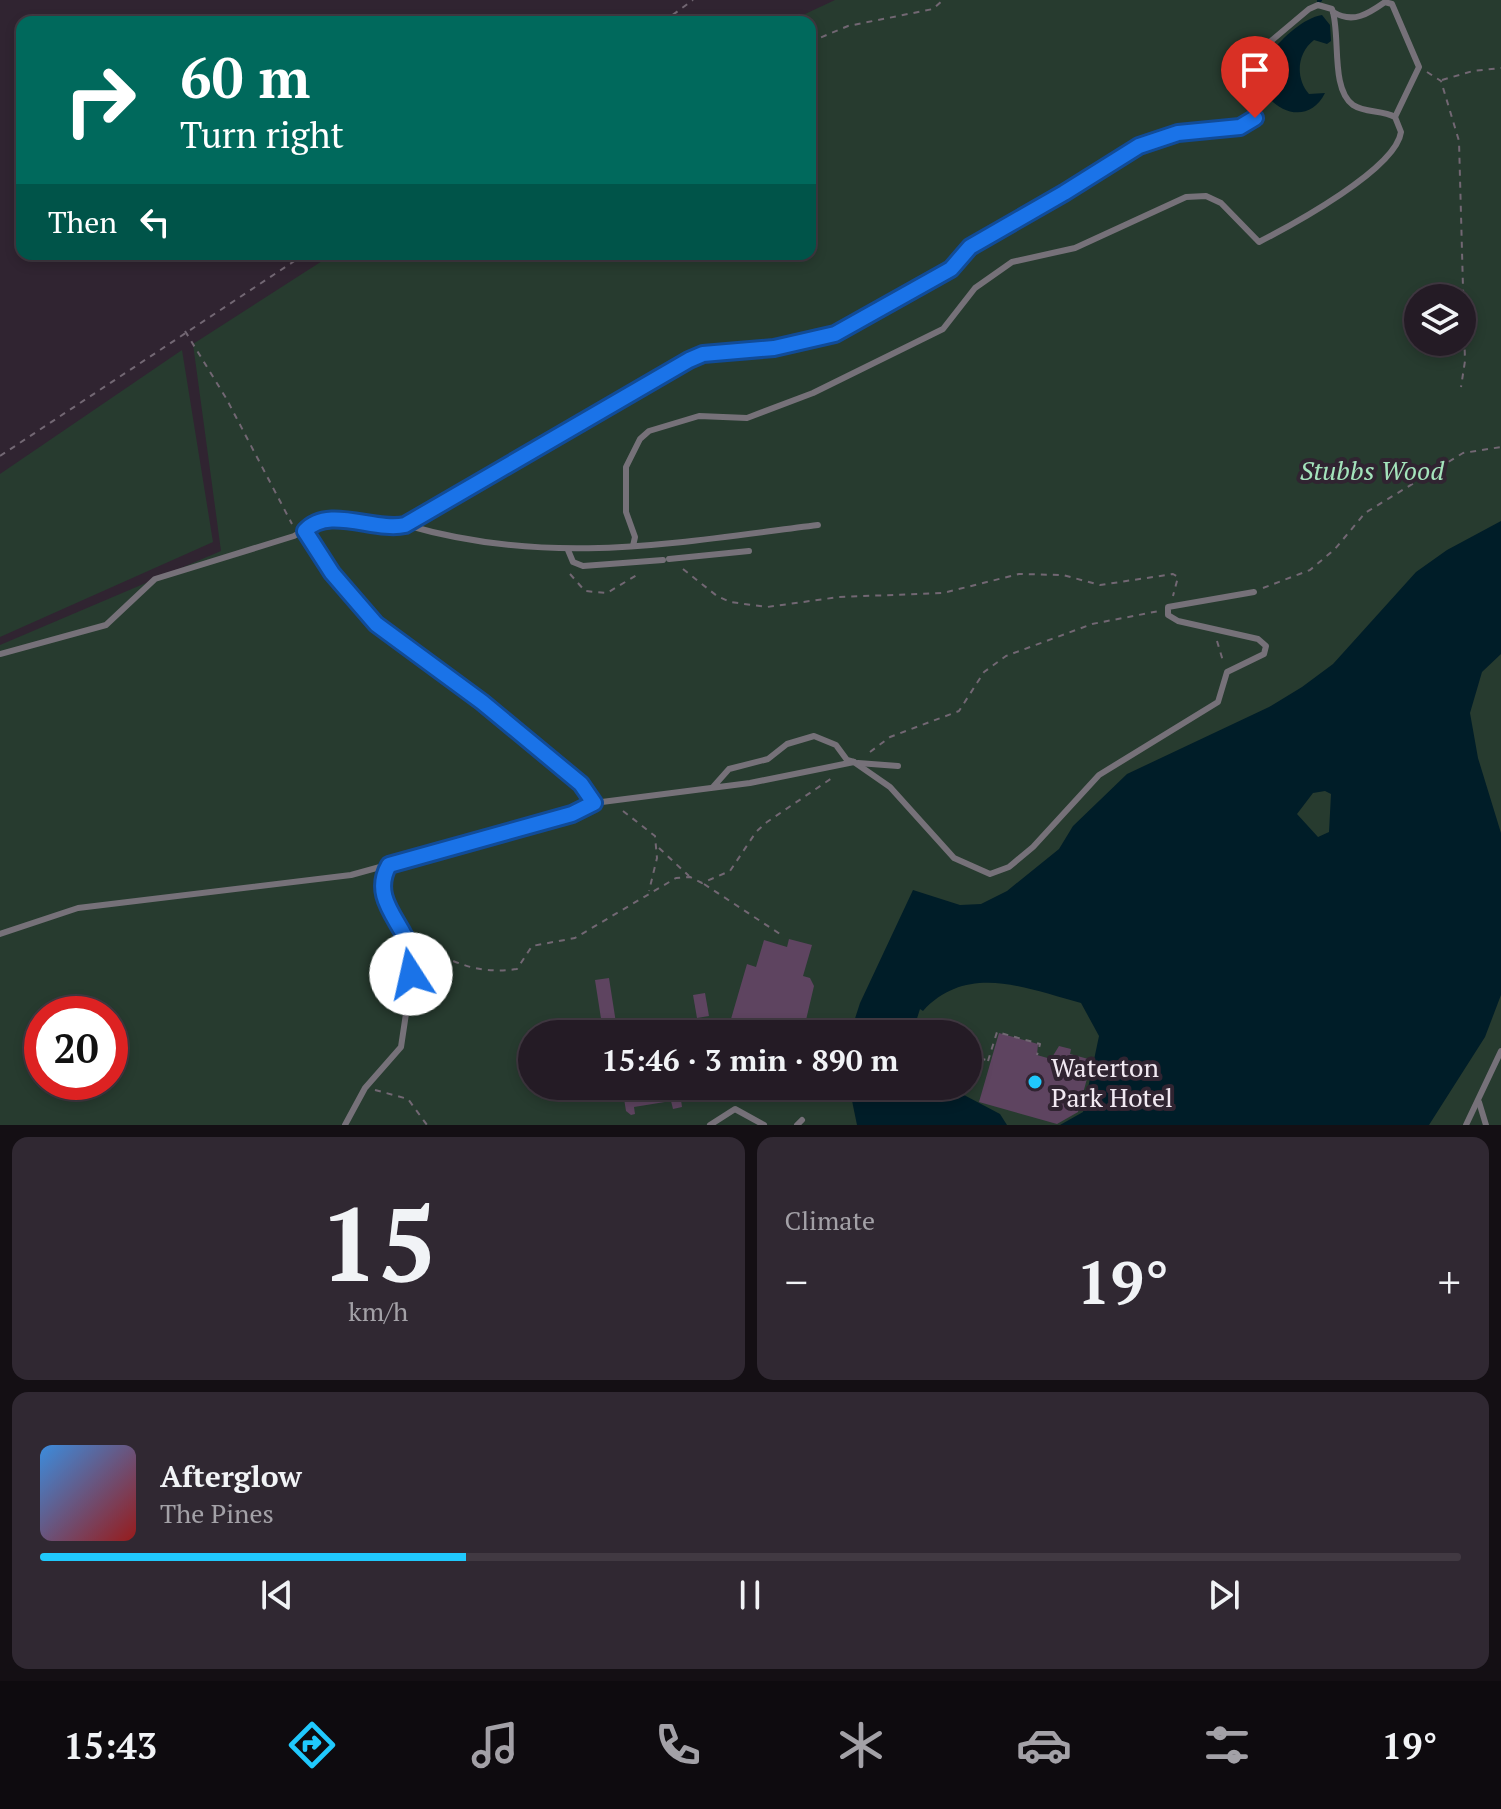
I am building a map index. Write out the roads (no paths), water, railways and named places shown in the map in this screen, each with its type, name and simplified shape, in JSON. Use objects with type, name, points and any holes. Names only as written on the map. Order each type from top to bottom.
[{"type":"lane","points":[[0,654],[106,625],[155,579],[303,532],[328,519],[393,528],[405,525],[689,360],[712,352],[774,348],[835,334],[951,269],[970,247],[1139,146],[1158,137],[1251,123],[1257,106],[1246,73],[1251,60],[1309,9],[1323,6],[1346,18],[1361,16],[1388,1],[1396,11],[1419,67],[1395,117],[1401,132],[1398,144],[1363,181],[1259,242],[1221,203],[1206,196],[1186,197],[1075,248],[1012,262],[975,288],[943,329],[813,393],[747,418],[699,416],[649,431],[640,439],[626,467],[626,512],[635,537],[633,546]]},
{"type":"lane","points":[[1333,12],[1341,84],[1347,98],[1355,106],[1395,117]]},
{"type":"lane","points":[[405,525],[505,547],[568,550],[633,546],[818,525]]},
{"type":"lane","points":[[303,532],[332,573],[376,624],[482,702],[581,784],[594,803]]},
{"type":"lane","points":[[568,550],[573,562],[583,566],[749,551]]},
{"type":"lane","points":[[0,934],[78,908],[351,875],[572,814],[594,803],[713,787],[854,762],[890,787],[954,858],[990,874],[1009,867],[1033,847],[1099,775],[1218,702],[1227,672],[1264,654],[1266,646],[1258,639],[1215,632],[1171,617],[1167,613],[1168,607],[1254,592]]},
{"type":"lane","points":[[713,787],[729,769],[768,759],[787,744],[814,736],[836,745],[847,760],[898,766]]},
{"type":"lane","points":[[345,1125],[365,1088],[401,1047],[413,967],[411,947],[383,898],[382,879],[389,865]]},
{"type":"lane","points":[[1466,1125],[1501,1051]]},
{"type":"lane","points":[[1478,1100],[1486,1125]]},
{"type":"lane","points":[[710,1125],[735,1109],[764,1125]]},
{"type":"water","points":[[1322,15],[1330,25],[1331,41],[1327,44],[1314,40],[1308,45],[1301,59],[1300,73],[1309,94],[1325,93],[1317,105],[1306,111],[1284,109],[1266,93],[1260,82],[1259,68],[1295,29]]},
{"type":"water","points":[[1501,521],[1501,654],[1482,672],[1470,713],[1478,758],[1501,833],[1501,995],[1485,1037],[1429,1125],[1060,1125],[1083,1112],[1099,1036],[1081,1003],[1020,986],[979,983],[959,987],[941,996],[923,1011],[920,1009],[916,1020],[855,1020],[913,890],[960,905],[981,904],[1007,891],[1059,849],[1073,826],[1127,774],[1269,707],[1333,664],[1416,572],[1447,550]],"holes":[[[1325,791],[1331,794],[1329,832],[1318,837],[1297,814],[1313,793]]]},
{"type":"water","points":[[852,1100],[974,1100],[1000,1114],[1007,1125],[857,1125]]},
{"type":"place","name":"Waterton Park Hotel","points":[[1035,1082]]},
{"type":"park label","name":"Stubbs Wood","points":[[1372,470]]}]
